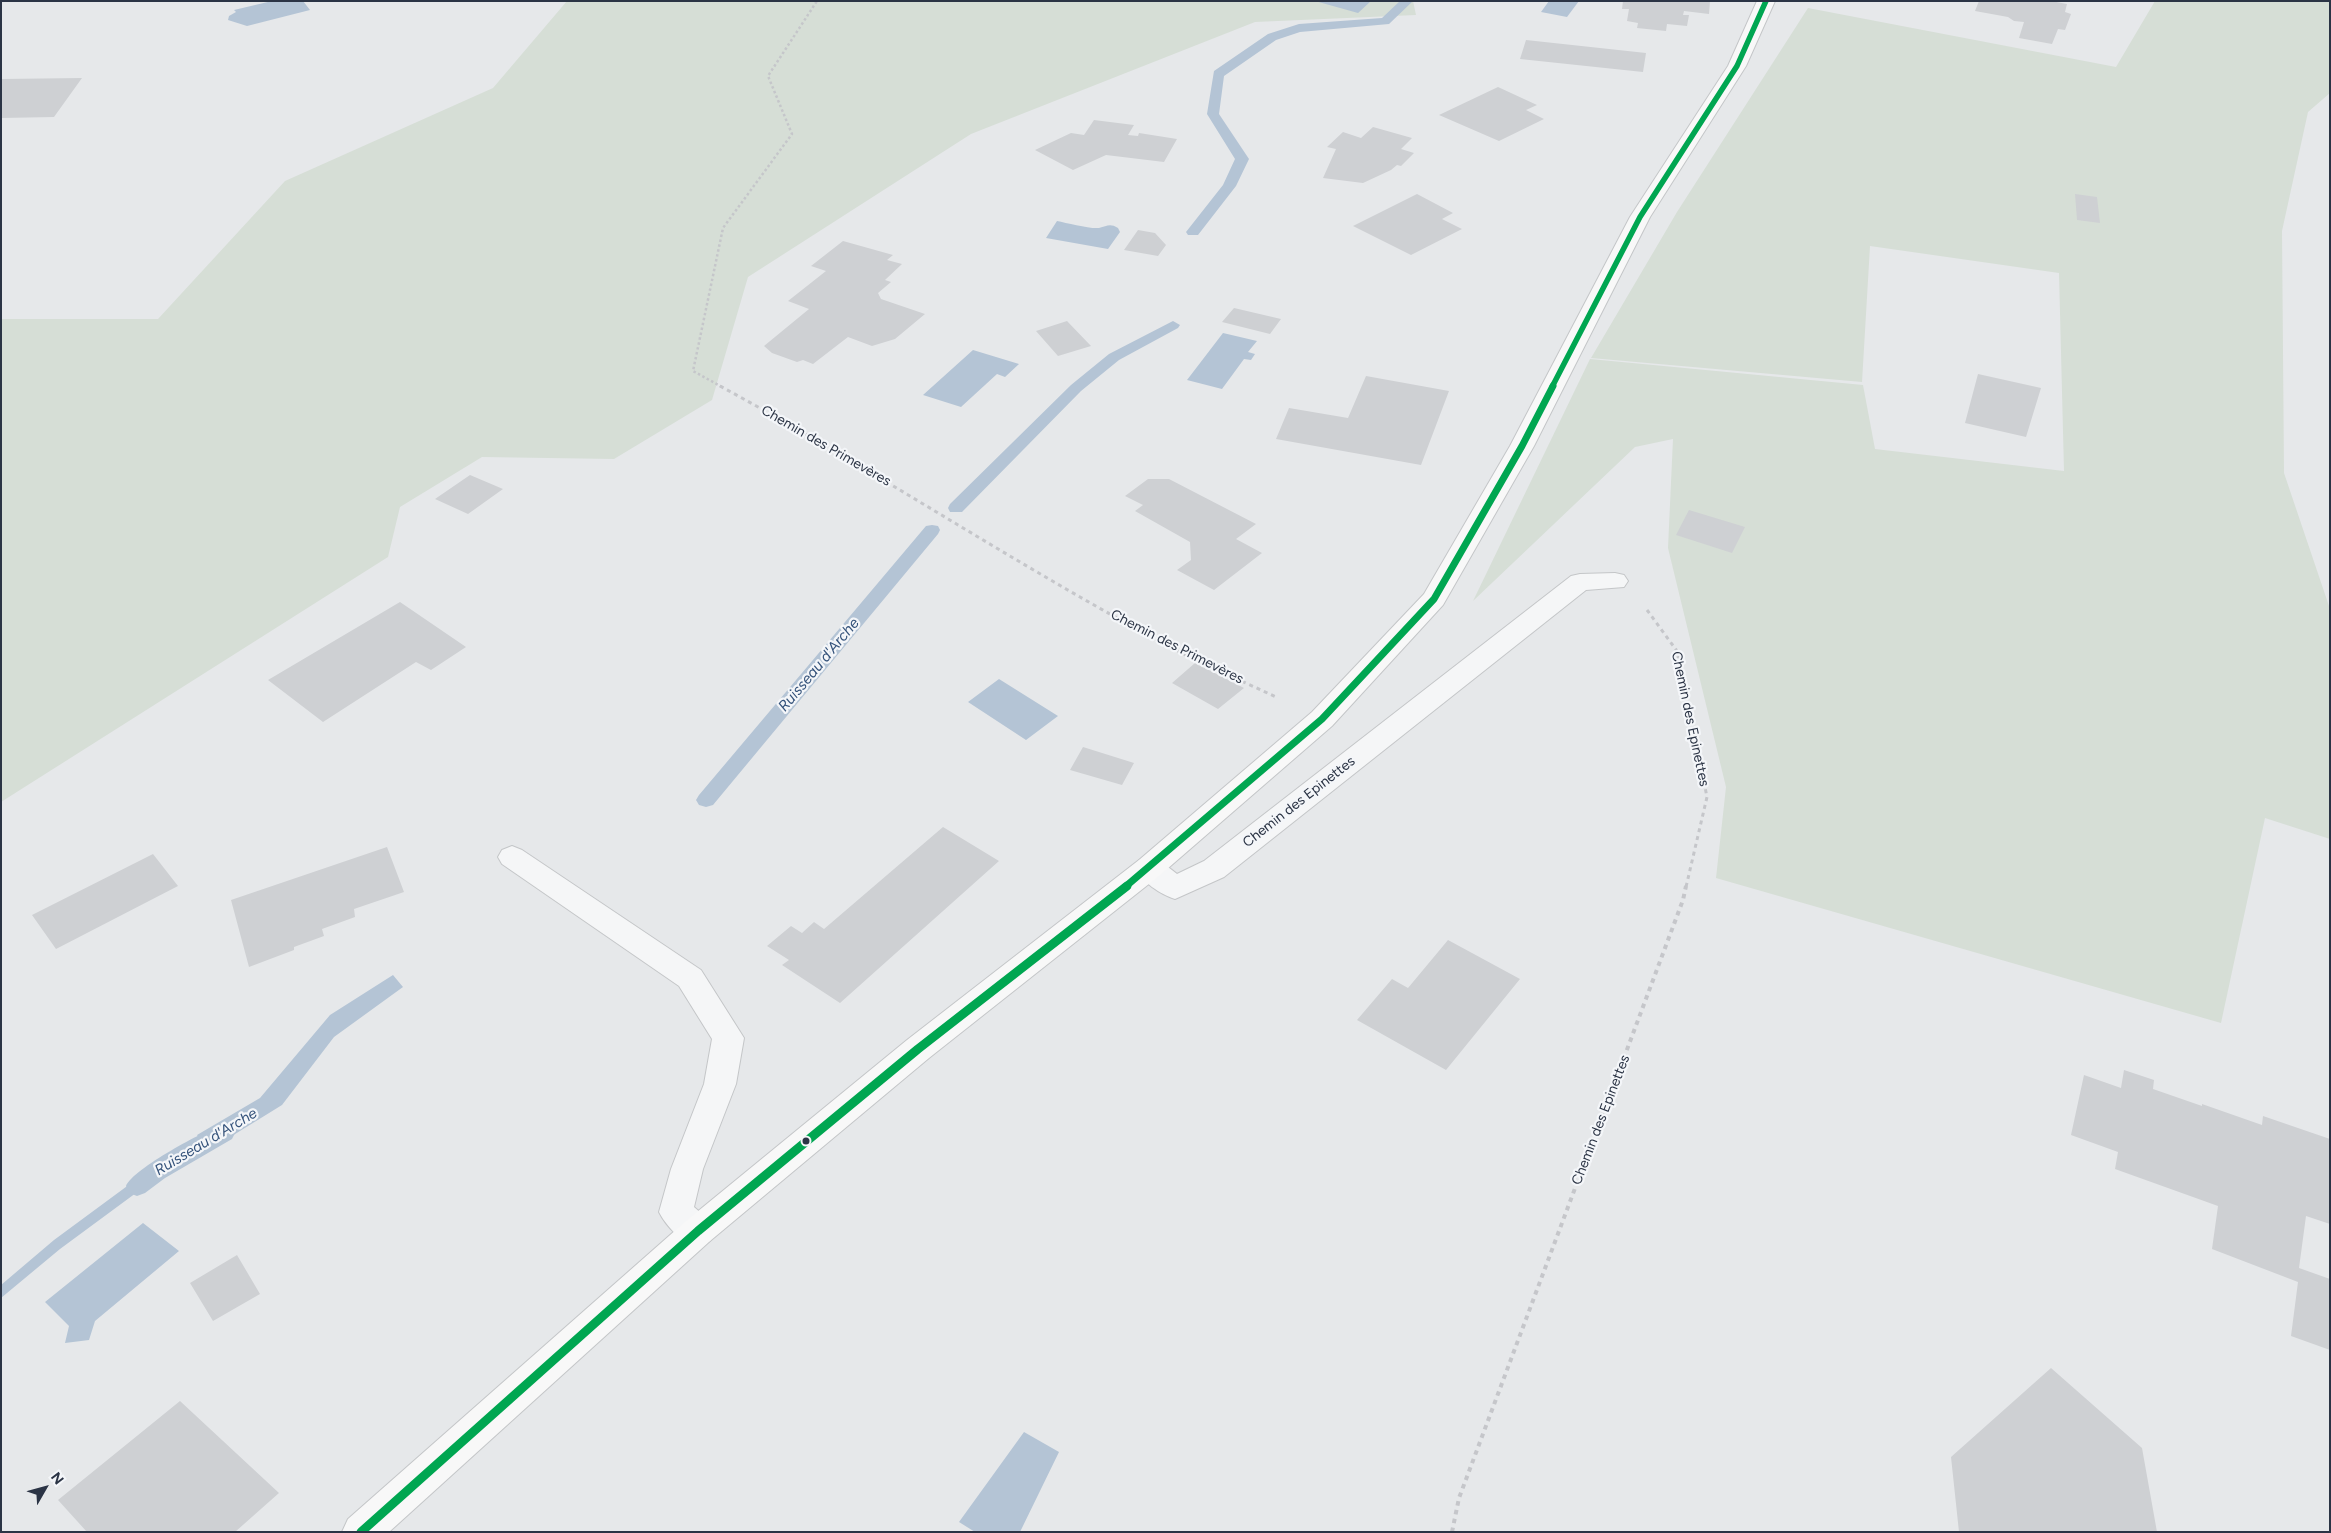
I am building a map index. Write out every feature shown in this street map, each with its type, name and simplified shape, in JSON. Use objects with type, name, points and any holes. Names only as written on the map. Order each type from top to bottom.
[{"type":"street","points":[[361,1532],[698,1231],[918,1048],[1149,868],[1322,719],[1434,599],[1522,446],[1640,217],[1738,66],[1766,1]]},
{"type":"street","name":"Chemin des Epinettes","points":[[1149,868],[1175,888],[1214,869],[1580,582],[1615,582]]},
{"type":"street","points":[[512,857],[690,978],[728,1038],[720,1084],[687,1169],[676,1212],[698,1231]]},
{"type":"path","name":"Chemin des Primevères","points":[[817,1],[768,76],[792,134],[722,228],[694,371],[803,431],[976,536],[1174,649],[1322,719]]},
{"type":"path","name":"Chemin des Epinettes","points":[[1452,1532],[1459,1498],[1683,900],[1707,797],[1677,651],[1641,602],[1615,582]]},
{"type":"shaded area","points":[[567,1],[1413,1],[1416,15],[1255,22],[971,134],[748,277],[712,400],[614,459],[482,457],[400,507],[388,557],[1,802],[1,319],[158,319],[285,181],[493,88]]},
{"type":"shaded area","points":[[2155,1],[2330,1],[2330,93],[2308,112],[2282,231],[2284,473],[2330,609],[2330,839],[2265,818],[2221,1023],[1716,878],[1726,787],[1668,548],[1673,439],[1635,447],[1473,601],[1590,359],[1863,385],[1875,449],[2064,471],[2059,273],[1870,246],[1862,382],[1591,358],[1677,212],[1808,8],[2116,67]]},
{"type":"water","points":[[272,1],[303,1],[310,10],[247,26],[228,20],[229,16],[236,12],[234,10]]},
{"type":"water","points":[[1315,1],[1371,1],[1358,13]]},
{"type":"water","points":[[1549,1],[1579,1],[1567,17],[1541,12]]},
{"type":"water","points":[[1057,221],[1095,228],[1108,225],[1118,228],[1120,232],[1108,249],[1046,238]]},
{"type":"water","points":[[1223,333],[1257,341],[1248,352],[1255,354],[1251,360],[1244,359],[1222,389],[1187,380]]},
{"type":"water","points":[[973,350],[1019,364],[1005,377],[997,374],[961,407],[923,395]]},
{"type":"water","points":[[999,679],[1058,716],[1026,740],[968,702]]},
{"type":"water","points":[[393,975],[403,987],[334,1037],[282,1105],[206,1152],[197,1135],[260,1098],[330,1015]]},
{"type":"water","points":[[153,1167],[159,1176],[60,1249],[1,1298],[1,1285],[54,1240]]},
{"type":"water","points":[[143,1223],[179,1251],[95,1321],[89,1340],[65,1343],[69,1326],[45,1302]]},
{"type":"water","points":[[1024,1432],[1059,1452],[1020,1532],[975,1532],[959,1522]]},
{"type":"building","points":[[1623,1],[1710,1],[1709,14],[1684,11],[1683,15],[1689,15],[1687,26],[1667,24],[1666,31],[1637,28],[1638,23],[1627,21],[1629,9],[1622,9]]},
{"type":"building","points":[[1979,1],[2051,1],[2067,4],[2065,12],[2071,14],[2065,30],[2058,29],[2052,44],[2019,38],[2024,22],[1975,11]]},
{"type":"building","points":[[1526,40],[1646,53],[1643,72],[1520,59]]},
{"type":"building","points":[[82,78],[54,117],[1,118],[2,79]]},
{"type":"building","points":[[1498,87],[1537,105],[1526,110],[1544,119],[1499,141],[1439,115]]},
{"type":"building","points":[[1094,120],[1134,125],[1128,135],[1138,136],[1139,133],[1177,139],[1164,162],[1106,155],[1073,170],[1035,150],[1071,133],[1084,135]]},
{"type":"building","points":[[1373,127],[1412,138],[1401,149],[1414,153],[1401,166],[1397,165],[1391,170],[1363,183],[1323,178],[1336,149],[1327,147],[1343,132],[1361,138]]},
{"type":"building","points":[[1417,194],[1453,213],[1442,219],[1462,229],[1411,255],[1353,226]]},
{"type":"building","points":[[2075,194],[2097,197],[2100,223],[2077,220]]},
{"type":"building","points":[[1138,230],[1155,233],[1166,245],[1158,256],[1124,250]]},
{"type":"building","points":[[843,241],[893,255],[887,260],[902,264],[885,280],[891,282],[878,293],[881,299],[925,314],[895,339],[872,346],[848,337],[813,364],[803,360],[797,362],[772,353],[764,346],[809,309],[788,301],[826,271],[811,266]]},
{"type":"building","points":[[1234,308],[1281,319],[1270,334],[1222,322]]},
{"type":"building","points":[[1067,321],[1091,346],[1058,356],[1036,331]]},
{"type":"building","points":[[1978,374],[2041,388],[2026,437],[1965,423]]},
{"type":"building","points":[[1366,376],[1449,391],[1421,465],[1276,439],[1289,408],[1348,418]]},
{"type":"building","points":[[470,475],[503,489],[468,514],[435,499]]},
{"type":"building","points":[[1148,479],[1169,479],[1256,524],[1236,539],[1262,553],[1214,590],[1177,570],[1191,560],[1190,542],[1135,511],[1143,505],[1125,496]]},
{"type":"building","points":[[1689,510],[1745,527],[1732,553],[1676,535]]},
{"type":"building","points":[[400,602],[466,647],[431,670],[416,662],[323,722],[268,680]]},
{"type":"building","points":[[1195,663],[1244,688],[1218,709],[1172,683]]},
{"type":"building","points":[[1083,747],[1134,763],[1122,785],[1070,770]]},
{"type":"building","points":[[943,827],[999,861],[840,1003],[782,965],[789,960],[767,946],[791,926],[802,933],[814,922],[824,929]]},
{"type":"building","points":[[387,847],[404,892],[354,909],[355,917],[322,929],[324,936],[249,967],[231,900]]},
{"type":"building","points":[[153,854],[178,886],[56,949],[32,915]]},
{"type":"building","points":[[1448,940],[1520,979],[1446,1070],[1357,1020],[1392,979],[1408,988]]},
{"type":"building","points":[[2124,1070],[2154,1080],[2153,1089],[2202,1106],[2202,1104],[2262,1125],[2263,1116],[2330,1139],[2330,1224],[2306,1216],[2299,1268],[2330,1279],[2330,1350],[2291,1336],[2298,1282],[2212,1249],[2218,1206],[2115,1169],[2118,1152],[2071,1135],[2084,1075],[2121,1088]]},
{"type":"building","points":[[237,1255],[260,1294],[213,1321],[190,1283]]},
{"type":"building","points":[[2051,1368],[2142,1448],[2157,1532],[1959,1532],[1951,1457]]},
{"type":"building","points":[[180,1401],[279,1493],[235,1532],[87,1532],[58,1500]]},
{"type":"waterway","name":"Ruisseau d'Arche","points":[[1193,232],[1229,186],[1242,159],[1213,114],[1218,74],[1272,37],[1299,28],[1385,21],[1407,1]]},
{"type":"waterway","name":"Ruisseau d'Arche","points":[[956,508],[1076,388],[1114,357],[1173,325]]},
{"type":"waterway","name":"Ruisseau d'Arche","points":[[706,800],[932,530]]},
{"type":"waterway","name":"Ruisseau d'Arche","points":[[137,1186],[157,1171],[224,1133]]},
{"type":"transit line","points":[[361,1532],[698,1231],[918,1049],[1149,868],[1322,719],[1434,599],[1522,446],[1640,217],[1737,66],[1766,1]]}]
